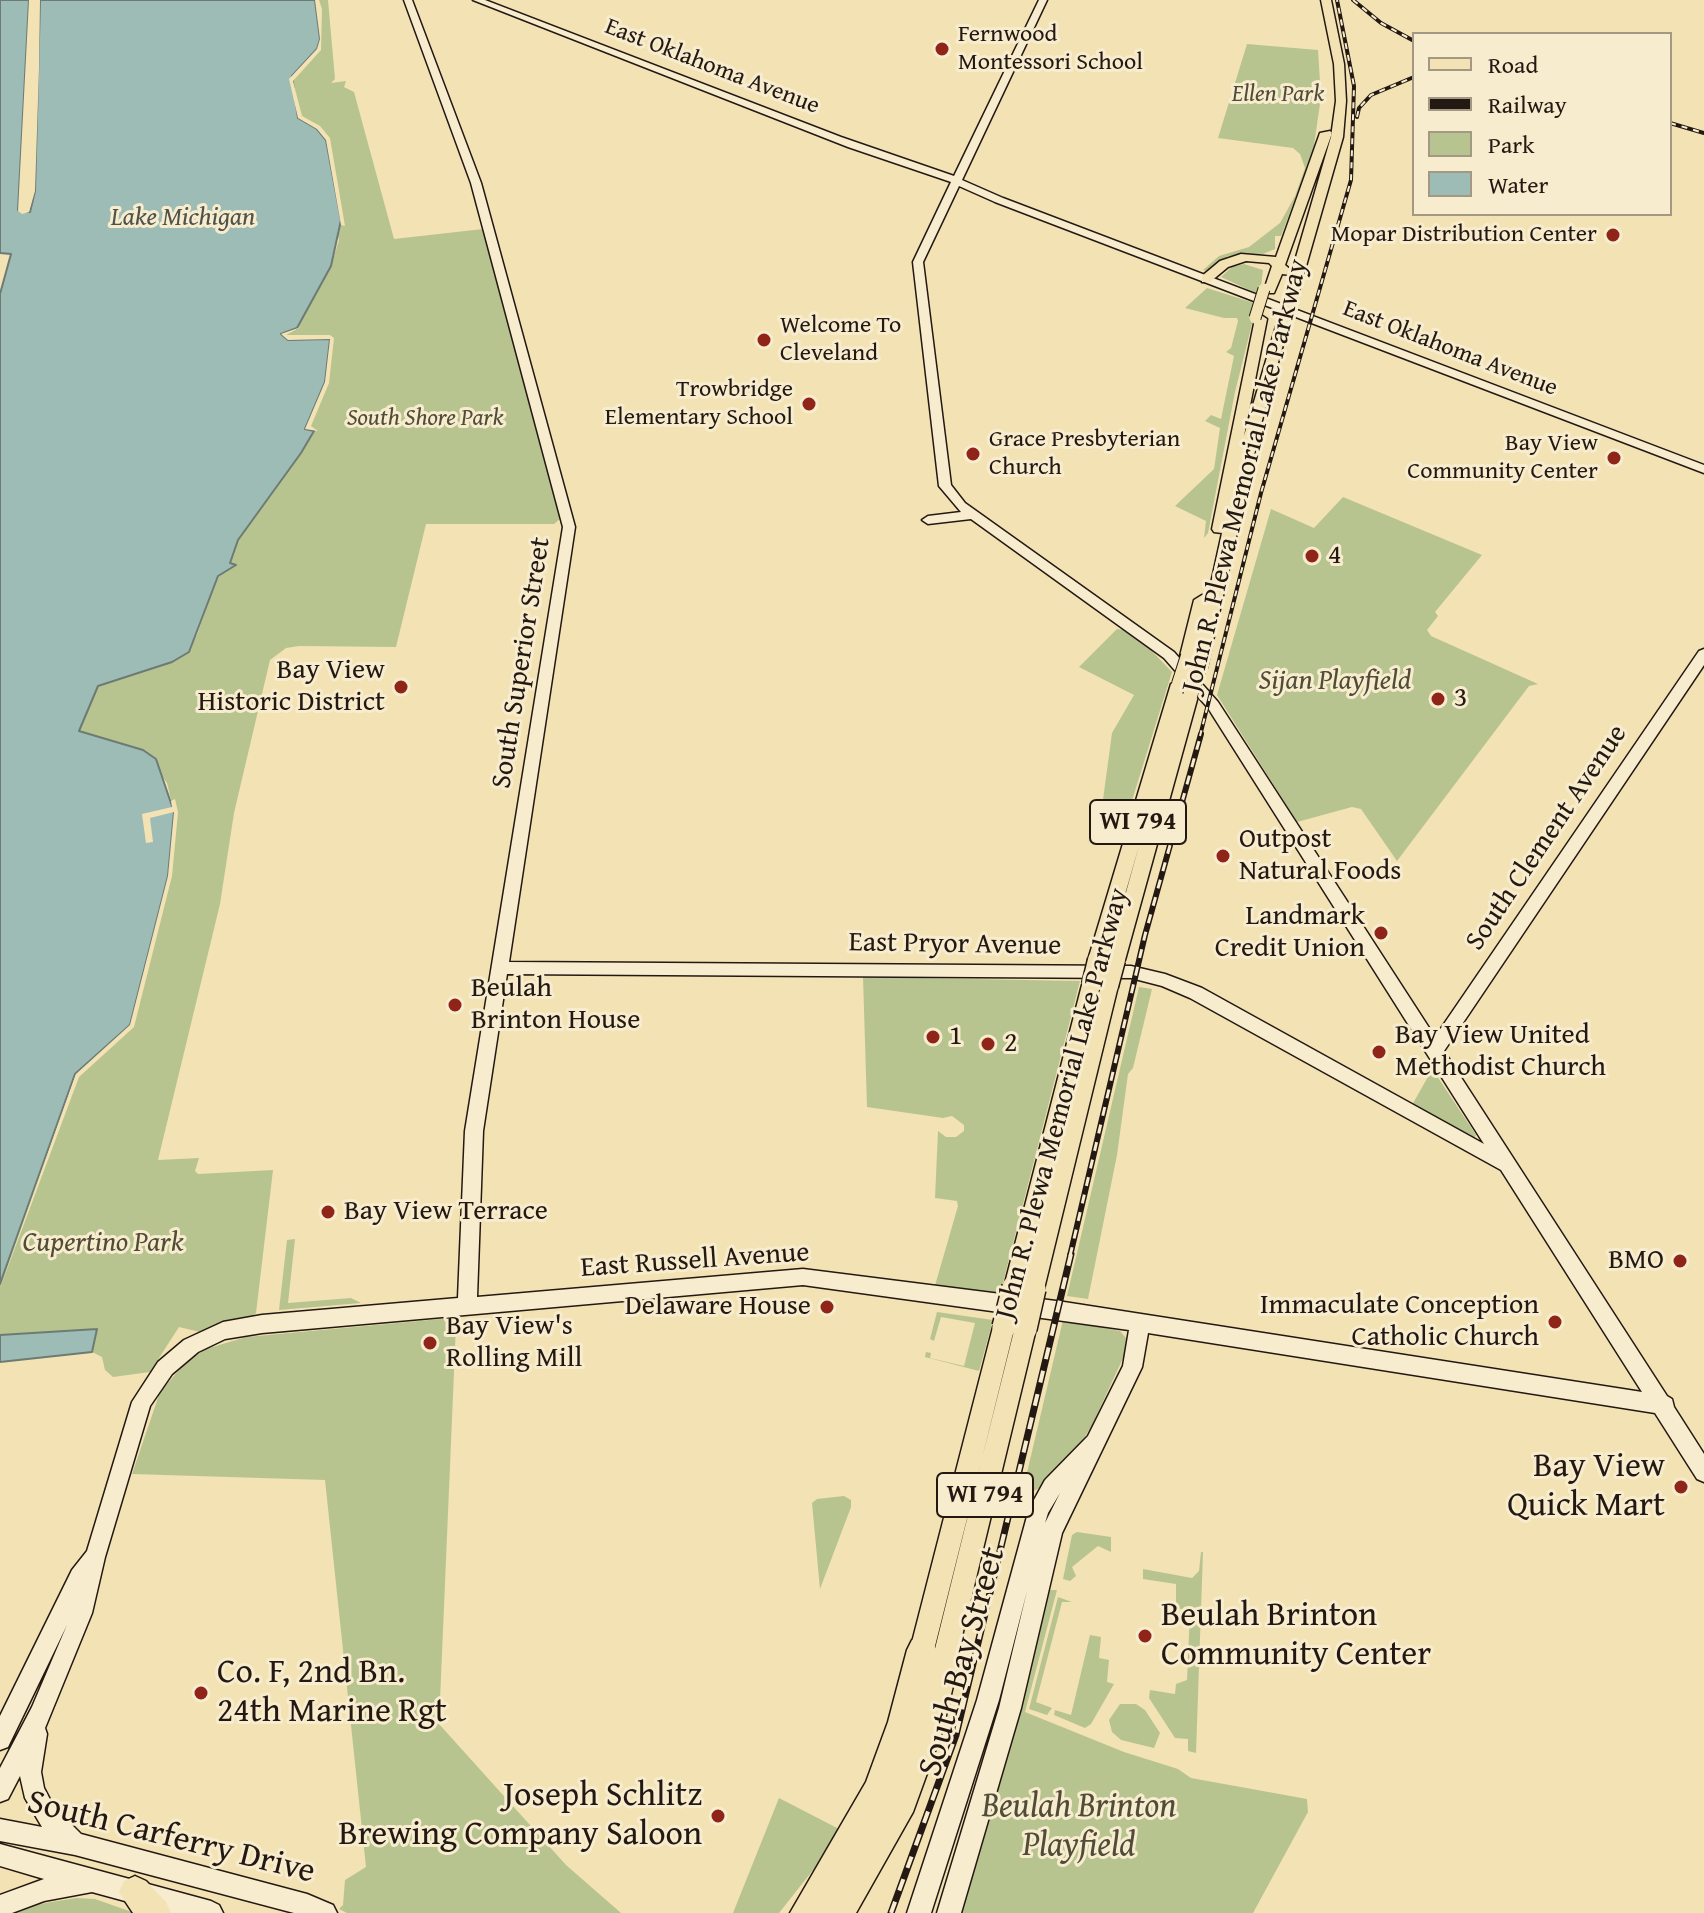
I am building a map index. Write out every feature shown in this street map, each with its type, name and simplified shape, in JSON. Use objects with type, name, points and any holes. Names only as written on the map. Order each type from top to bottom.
[{"type":"highway","name":"John R. Plewa Memorial Lake Parkway","points":[[806,1913],[878,1791],[903,1722],[933,1656]]},
{"type":"highway","name":"John R. Plewa Memorial Lake Parkway","points":[[838,1913],[902,1801],[927,1732],[933,1656]]},
{"type":"highway","points":[[790,1913],[834,1865]]},
{"type":"main road","name":"South Superior Street","points":[[408,0],[476,183],[569,527],[474,1131],[467,1306]]},
{"type":"main road","name":"East Oklahoma Avenue","points":[[477,0],[842,140],[929,177],[956,184],[1704,469]]},
{"type":"main road","points":[[1043,0],[917,265],[945,486],[954,499],[973,515],[1169,655],[1213,705],[1506,1164],[1665,1405],[1704,1472]]},
{"type":"main road","name":"John R. Plewa Memorial Lake Parkway","points":[[933,1656],[1106,960],[1193,662],[1273,354],[1267,321],[1277,291],[1279,264],[1325,138],[1329,100],[1327,62],[1315,0]]},
{"type":"main road","name":"John R. Plewa Memorial Lake Parkway","points":[[1193,662],[1253,357],[1250,339],[1267,321],[1277,291],[1305,247],[1337,137],[1341,101],[1339,64],[1326,0]]},
{"type":"main road","points":[[1255,259],[1276,252],[1302,201]]},
{"type":"main road","points":[[1206,279],[1236,260],[1255,259],[1279,264],[1294,260],[1305,247]]},
{"type":"main road","points":[[1255,259],[1267,270],[1277,291]]},
{"type":"main road","points":[[928,520],[973,515]]},
{"type":"main road","name":"South Clement Avenue","points":[[1434,1052],[1704,654]]},
{"type":"main road","name":"East Pryor Avenue","points":[[500,968],[1131,972],[1165,980],[1196,993],[1506,1164]]},
{"type":"main road","name":"East Russell Avenue","points":[[95,1557],[142,1402],[165,1368],[191,1346],[223,1331],[467,1306],[795,1277],[1140,1323],[1665,1405]]},
{"type":"main road","name":"South Bay Street","points":[[949,1913],[1010,1708],[1052,1531],[1089,1462],[1094,1443],[1132,1367],[1140,1323]]},
{"type":"main road","name":"South Bay Street","points":[[919,1913],[988,1700],[1039,1509],[1052,1487],[1094,1443]]},
{"type":"main road","points":[[0,1791],[40,1715],[82,1613],[95,1557]]},
{"type":"main road","points":[[0,1739],[79,1577],[95,1557]]},
{"type":"main road","points":[[988,1700],[1010,1708]]},
{"type":"main road","points":[[40,1715],[32,1751],[33,1790],[46,1815],[75,1844]]},
{"type":"main road","name":"South Carferry Drive","points":[[0,1830],[75,1844],[307,1905],[325,1913]]},
{"type":"main road","name":"South Carferry Drive","points":[[0,1855],[96,1880],[145,1902],[211,1913]]},
{"type":"main road","points":[[0,1906],[44,1890],[96,1880]]},
{"type":"green space","points":[[315,0],[328,0],[335,79],[331,83],[346,81],[344,87],[354,92],[394,239],[483,229],[560,519],[554,524],[426,524],[396,647],[299,646],[286,648],[270,660],[234,813],[220,904],[158,1160],[199,1158],[195,1171],[198,1174],[273,1170],[256,1313],[251,1318],[200,1332],[179,1327],[150,1372],[113,1377],[105,1370],[102,1357],[92,1352],[96,1329],[0,1335],[0,1284],[174,812],[167,783],[143,750],[79,731],[98,686],[172,662],[189,647],[197,635],[218,575],[230,564],[238,540],[269,496],[305,429],[288,340],[281,334],[297,328],[331,266],[339,240],[289,79],[318,10]]},
{"type":"green space","name":"Ellen Park","points":[[1247,44],[1318,50],[1321,97],[1313,152],[1281,236],[1275,236],[1275,249],[1263,254],[1228,256],[1206,271],[1203,270],[1219,256],[1249,247],[1280,223],[1295,196],[1305,168],[1300,154],[1293,148],[1218,138]]},
{"type":"green space","points":[[1244,264],[1263,270],[1260,295],[1221,277],[1232,267]]},
{"type":"green space","points":[[1207,288],[1257,304],[1235,392],[1208,533],[1204,538],[1206,521],[1175,506],[1214,469],[1220,428],[1205,421],[1211,415],[1221,419],[1234,356],[1226,352],[1231,348],[1238,321],[1237,318],[1224,318],[1185,308]]},
{"type":"green space","name":"Sijan Playfield","points":[[1343,497],[1482,555],[1435,612],[1438,616],[1427,630],[1431,636],[1538,684],[1529,686],[1397,861],[1361,809],[1352,807],[1297,822],[1217,695],[1271,509],[1314,528]]},
{"type":"green space","points":[[1117,629],[1124,630],[1148,647],[1172,672],[1130,807],[1102,807],[1112,733],[1134,695],[1079,667]]},
{"type":"green space","points":[[863,977],[1080,981],[999,1298],[934,1289],[958,1206],[957,1201],[935,1198],[938,1131],[946,1137],[956,1137],[964,1131],[964,1125],[952,1116],[943,1118],[867,1107]]},
{"type":"green space","points":[[1139,987],[1152,989],[1133,1068],[1128,1074],[1117,1155],[1088,1299],[1067,1296]]},
{"type":"green space","points":[[1429,1075],[1437,1076],[1476,1135],[1474,1139],[1412,1105]]},
{"type":"green space","points":[[295,1239],[288,1303],[351,1298],[361,1303],[279,1310],[287,1240]]},
{"type":"green space","points":[[937,1312],[993,1320],[979,1371],[925,1357],[926,1352],[931,1353],[930,1358],[964,1366],[975,1323],[941,1317],[934,1341],[930,1339]]},
{"type":"green space","points":[[451,1318],[456,1325],[439,1724],[566,1865],[621,1913],[347,1913],[339,1909],[343,1905],[345,1880],[366,1867],[325,1480],[132,1474],[160,1392],[186,1362],[206,1349],[246,1337]]},
{"type":"green space","points":[[1063,1320],[1120,1331],[1126,1338],[1125,1354],[1091,1427],[1078,1447],[1043,1486],[1021,1498]]},
{"type":"green space","points":[[844,1496],[851,1500],[851,1507],[820,1589],[812,1503],[817,1499]]},
{"type":"green space","points":[[1077,1532],[1111,1537],[1111,1552],[1098,1546],[1072,1567],[1076,1576],[1070,1581],[1063,1579],[1072,1535]]},
{"type":"green space","points":[[1201,1552],[1196,1753],[1188,1751],[1188,1739],[1175,1738],[1149,1698],[1150,1690],[1175,1694],[1176,1684],[1187,1680],[1190,1611],[1176,1608],[1176,1584],[1143,1579],[1143,1569],[1192,1578],[1199,1571]]},
{"type":"green space","name":"Beulah Brinton Playfield","points":[[1049,1590],[1057,1590],[1025,1712],[1124,1752],[1178,1769],[1191,1778],[1307,1799],[1308,1812],[1253,1913],[961,1913],[1021,1710]]},
{"type":"green space","points":[[1058,1597],[1072,1602],[1062,1602],[1036,1702],[1052,1708],[1047,1715],[1029,1709]]},
{"type":"green space","points":[[1090,1635],[1101,1637],[1099,1658],[1109,1660],[1107,1682],[1114,1684],[1091,1724],[1085,1728],[1054,1715],[1055,1710],[1071,1715]]},
{"type":"green space","points":[[1120,1704],[1136,1704],[1145,1710],[1160,1733],[1154,1748],[1121,1740],[1112,1732],[1109,1720]]},
{"type":"green space","points":[[779,1798],[839,1829],[821,1860],[779,1913],[733,1913]]},
{"type":"green space","points":[[76,1898],[95,1899],[135,1913],[10,1913],[27,1906]]},
{"type":"water","name":"Lake Michigan","points":[[0,0],[29,0],[18,210],[30,212],[35,191],[40,0],[315,0],[320,39],[317,49],[292,76],[298,118],[317,129],[326,140],[341,220],[331,266],[297,328],[281,334],[288,340],[330,339],[325,382],[305,429],[314,431],[238,540],[230,563],[236,565],[218,576],[189,652],[172,662],[98,686],[79,731],[143,750],[156,759],[174,812],[168,876],[130,1025],[75,1074],[0,1284],[0,294],[11,254],[0,253]]},
{"type":"water","points":[[97,1329],[92,1352],[0,1362],[0,1335]]},
{"type":"pier","points":[[29,0],[33,0],[33,26],[23,210],[31,191],[36,0],[40,0],[39,69],[35,191],[29,212],[22,214],[18,211]]},
{"type":"pier","points":[[315,0],[319,0],[322,9],[321,50],[293,81],[302,116],[320,126],[330,138],[345,226],[341,225],[326,140],[317,129],[298,118],[289,79],[317,49],[320,39]]},
{"type":"pier","points":[[301,327],[286,335],[330,335],[334,338],[329,383],[311,426],[318,431],[305,429],[325,382],[330,339],[288,340],[281,334]]},
{"type":"pier","points":[[175,799],[178,812],[172,876],[134,1027],[79,1077],[0,1288],[76,1074],[130,1025],[168,876],[174,812],[150,818],[153,842],[146,843],[142,814],[172,807],[171,801]]},
{"type":"railway","points":[[1200,736],[1261,493],[1351,180],[1354,86],[1337,0]]},
{"type":"railway","points":[[1353,0],[1381,23],[1412,40]]},
{"type":"railway","points":[[1357,117],[1359,108],[1371,95],[1412,78]]},
{"type":"railway","points":[[1672,124],[1704,133]]},
{"type":"railway","points":[[1070,1256],[1145,935],[1201,734]]},
{"type":"railway","points":[[891,1913],[956,1735],[1071,1254]]},
{"type":"place","name":"Fernwood Montessori School","points":[[942,49]]},
{"type":"place","name":"Mopar Distribution Center","points":[[1613,235]]},
{"type":"place","name":"Welcome To Cleveland","points":[[764,340]]},
{"type":"place","name":"Trowbridge Elementary School","points":[[809,404]]},
{"type":"place","name":"Grace Presbyterian Church","points":[[973,454]]},
{"type":"place","name":"Bay View Community Center","points":[[1614,458]]},
{"type":"place","name":"4","points":[[1312,556]]},
{"type":"place","name":"Bay View Historic District","points":[[401,687]]},
{"type":"place","name":"3","points":[[1438,699]]},
{"type":"place","name":"Outpost Natural Foods","points":[[1223,856]]},
{"type":"place","name":"Landmark Credit Union","points":[[1381,933]]},
{"type":"place","name":"Beulah Brinton House","points":[[455,1005]]},
{"type":"place","name":"1","points":[[933,1037]]},
{"type":"place","name":"2","points":[[988,1044]]},
{"type":"place","name":"Bay View United Methodist Church","points":[[1379,1052]]},
{"type":"place","name":"Bay View Terrace","points":[[328,1212]]},
{"type":"place","name":"BMO","points":[[1680,1261]]},
{"type":"place","name":"Delaware House","points":[[827,1307]]},
{"type":"place","name":"Immaculate Conception Catholic Church","points":[[1555,1322]]},
{"type":"place","name":"Bay View's Rolling Mill","points":[[430,1343]]},
{"type":"place","name":"Bay View Quick Mart","points":[[1681,1487]]},
{"type":"place","name":"Beulah Brinton Community Center","points":[[1145,1636]]},
{"type":"place","name":"Co. F, 2nd Bn. 24th Marine Rgt","points":[[201,1693]]},
{"type":"place","name":"Joseph Schlitz Brewing Company Saloon","points":[[718,1816]]},
{"type":"park label","name":"South Shore Park","points":[[425,419]]},
{"type":"park label","name":"Cupertino Park","points":[[103,1244]]}]
